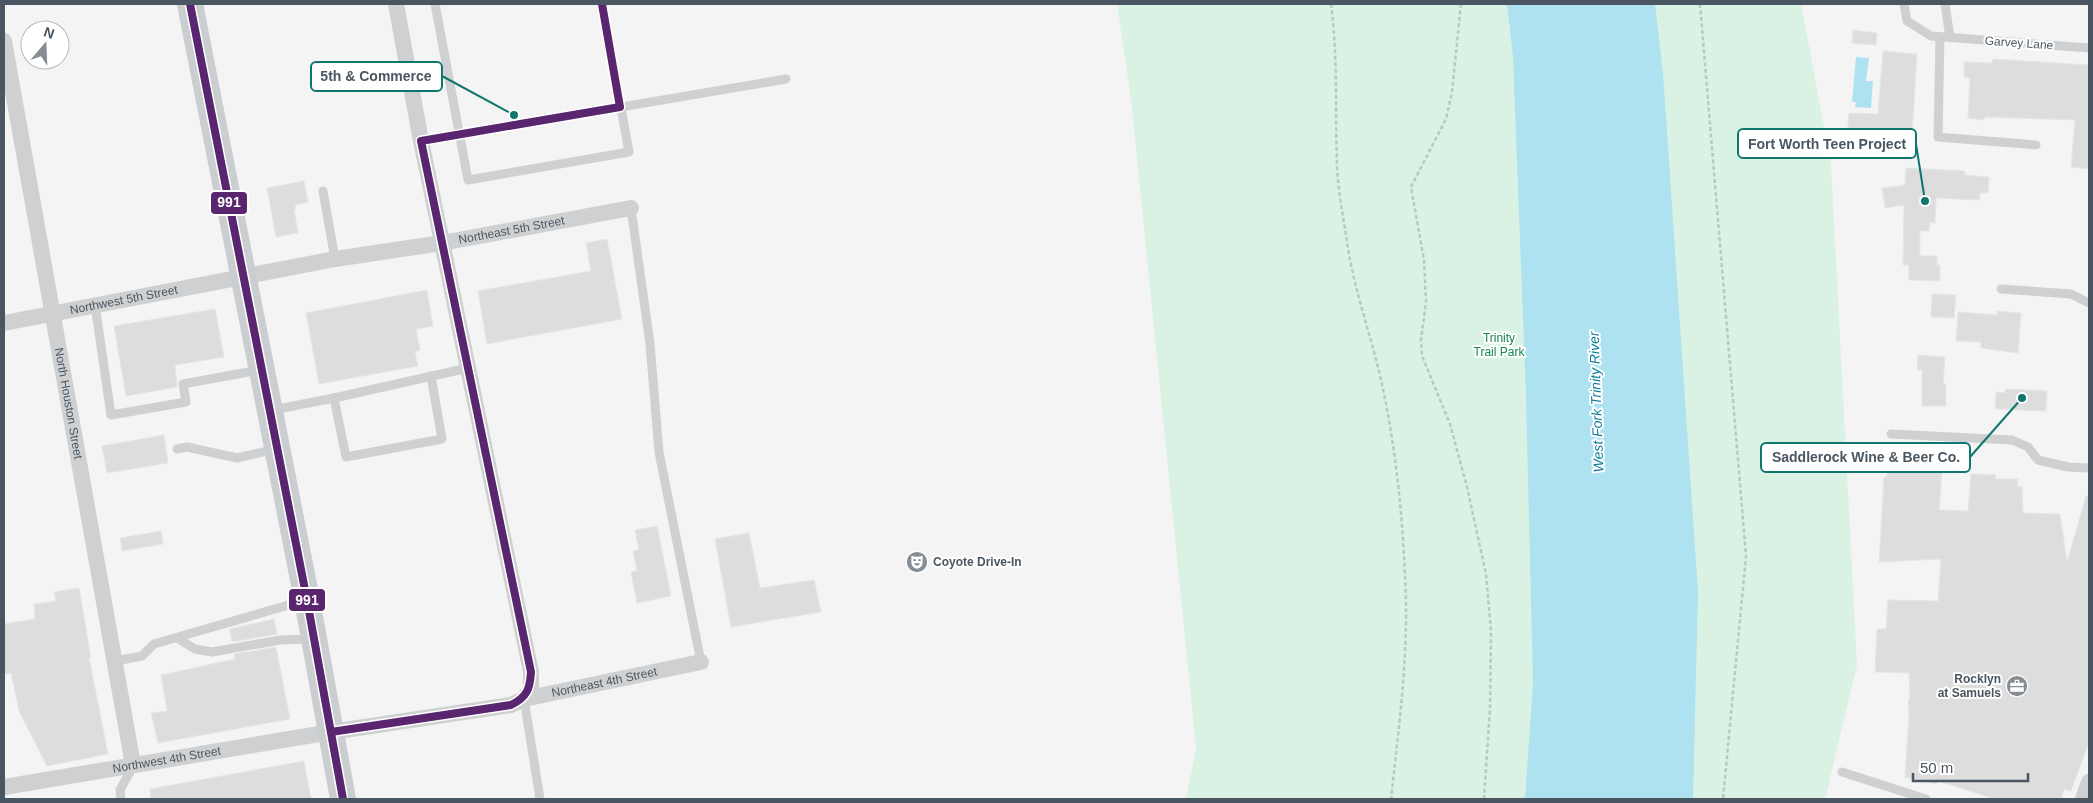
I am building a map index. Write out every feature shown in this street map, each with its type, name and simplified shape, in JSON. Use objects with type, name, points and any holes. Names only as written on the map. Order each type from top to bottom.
[{"type":"main road","points":[[190,4],[307,600],[343,799]]},
{"type":"street","points":[[396,4],[421,141],[531,672],[530,689],[524,699]]},
{"type":"street","name":"North Houston Street","points":[[4,41],[116,661],[133,765]]},
{"type":"street","name":"Northeast 5th Street","points":[[244,276],[335,259],[442,243],[631,208]]},
{"type":"street","name":"Northwest 5th Street","points":[[4,323],[244,276]]},
{"type":"street","name":"Northeast 4th Street","points":[[330,732],[511,705],[524,699],[701,662]]},
{"type":"street","name":"Northwest 4th Street","points":[[4,787],[330,732]]},
{"type":"street","points":[[2083,799],[2089,782]]},
{"type":"lane","points":[[435,4],[468,180],[629,152],[602,4]]},
{"type":"lane","name":"Garvey Lane","points":[[1904,4],[1907,21],[1931,36],[2089,48]]},
{"type":"lane","points":[[1945,4],[1945,37],[1938,137],[2036,145]]},
{"type":"lane","points":[[421,141],[786,79]]},
{"type":"lane","points":[[323,191],[335,259]]},
{"type":"lane","points":[[631,208],[650,344],[659,452],[701,662]]},
{"type":"lane","points":[[2000,290],[2071,294],[2089,302]]},
{"type":"lane","points":[[95,305],[111,415],[186,402],[183,384],[261,370]]},
{"type":"lane","points":[[269,410],[334,398],[468,368]]},
{"type":"lane","points":[[334,398],[346,457],[442,439],[431,376]]},
{"type":"lane","points":[[1891,434],[2012,440],[2028,447],[2038,460],[2068,467],[2089,468]]},
{"type":"lane","points":[[177,449],[187,447],[237,458],[276,449]]},
{"type":"lane","points":[[116,661],[142,656],[154,644],[238,618],[307,600]]},
{"type":"lane","points":[[178,638],[194,649],[212,652],[280,640],[314,639]]},
{"type":"lane","points":[[524,699],[540,799]]},
{"type":"lane","points":[[122,799],[120,790],[133,765]]},
{"type":"lane","points":[[1842,772],[1926,799]]},
{"type":"path","points":[[1331,4],[1337,168],[1343,216],[1347,244],[1364,319],[1384,393],[1396,470],[1403,542],[1406,603],[1404,649],[1398,736],[1390,799]]},
{"type":"path","points":[[1461,4],[1452,92],[1446,119],[1411,187],[1424,260],[1426,302],[1421,340],[1422,356],[1450,424],[1468,487],[1486,574],[1491,631],[1490,708],[1484,799]]},
{"type":"path","points":[[1700,4],[1746,556],[1724,799]]},
{"type":"green space","name":"Trinity Trail Park","points":[[1117,4],[1801,4],[1831,164],[1857,665],[1825,799],[1186,799],[1196,748],[1131,99]]},
{"type":"water","name":"West Fork Trinity River","points":[[1507,4],[1655,4],[1663,73],[1698,592],[1693,799],[1525,799],[1533,684],[1526,396],[1513,57]]},
{"type":"water","points":[[1856,57],[1869,58],[1866,81],[1873,81],[1871,108],[1855,107],[1856,102],[1852,102]]},
{"type":"building","points":[[1853,30],[1877,33],[1876,45],[1852,43]]},
{"type":"building","points":[[1883,51],[1917,54],[1911,152],[1846,149],[1849,113],[1878,114]]},
{"type":"building","points":[[1993,59],[2089,65],[2089,169],[2071,167],[2075,120],[1985,117],[1984,120],[1968,118],[1970,78],[1964,77],[1964,62],[1992,63]]},
{"type":"building","points":[[1906,168],[1965,171],[1965,175],[1989,177],[1988,193],[1980,193],[1980,200],[1936,198],[1935,223],[1930,222],[1929,231],[1920,231],[1920,256],[1937,256],[1937,265],[1940,265],[1940,281],[1909,280],[1909,265],[1903,265],[1904,205],[1885,208],[1882,188],[1905,185]]},
{"type":"building","points":[[304,181],[308,202],[295,205],[296,209],[294,209],[298,233],[276,237],[267,188]]},
{"type":"building","points":[[607,239],[622,319],[487,344],[478,291],[591,271],[586,243]]},
{"type":"building","points":[[427,290],[433,326],[416,329],[420,350],[415,352],[418,366],[319,384],[306,313]]},
{"type":"building","points":[[1932,294],[1956,295],[1954,318],[1931,317]]},
{"type":"building","points":[[215,309],[224,357],[175,365],[177,387],[126,396],[114,326]]},
{"type":"building","points":[[1997,311],[2021,313],[2018,353],[1981,348],[1981,342],[1956,341],[1958,312],[1997,315]]},
{"type":"building","points":[[1918,355],[1945,357],[1943,384],[1946,384],[1946,406],[1922,406],[1922,370],[1917,370]]},
{"type":"building","points":[[2005,389],[2047,391],[2046,411],[1995,409],[1996,392],[2005,393]]},
{"type":"building","points":[[164,435],[168,463],[107,473],[102,446]]},
{"type":"building","points":[[1890,453],[1917,454],[1916,457],[1943,458],[1939,510],[1968,511],[1971,474],[1996,475],[1995,479],[2018,479],[2017,487],[2022,486],[2023,513],[2060,514],[2067,562],[2086,496],[2089,496],[2089,742],[2071,791],[2064,789],[2061,799],[1995,799],[1938,781],[1936,784],[1905,777],[1909,714],[1908,700],[1910,698],[1909,673],[1875,672],[1877,629],[1886,629],[1888,600],[1938,601],[1941,559],[1879,562],[1884,477],[1887,477],[1887,470],[1889,470]]},
{"type":"building","points":[[657,526],[671,596],[637,603],[631,572],[637,571],[633,551],[639,549],[635,530]]},
{"type":"building","points":[[161,531],[163,544],[122,551],[120,538]]},
{"type":"building","points":[[749,533],[760,588],[814,580],[821,612],[731,627],[715,539]]},
{"type":"building","points":[[79,588],[91,658],[89,658],[108,754],[47,766],[19,711],[11,673],[4,674],[4,624],[35,619],[34,604],[56,601],[54,592]]},
{"type":"building","points":[[274,619],[277,634],[232,642],[230,629]]},
{"type":"building","points":[[276,647],[290,719],[158,743],[151,713],[167,711],[161,675],[235,659],[234,654]]},
{"type":"building","points":[[304,761],[311,799],[151,799],[150,789]]},
{"type":"transit line","name":"991","points":[[190,4],[307,600],[343,799]]},
{"type":"transit line","name":"991","points":[[331,732],[511,705],[521,699],[527,692],[531,672],[421,141],[620,107],[602,4]]},
{"type":"place","name":"5th & Commerce","points":[[514,115]]},
{"type":"place","name":"Fort Worth Teen Project","points":[[1925,201]]},
{"type":"place","name":"Saddlerock Wine & Beer Co.","points":[[2022,398]]},
{"type":"place","name":"Coyote Drive-In","points":[[917,562]]},
{"type":"place","name":"Rocklyn at Samuels","points":[[2017,686]]}]
